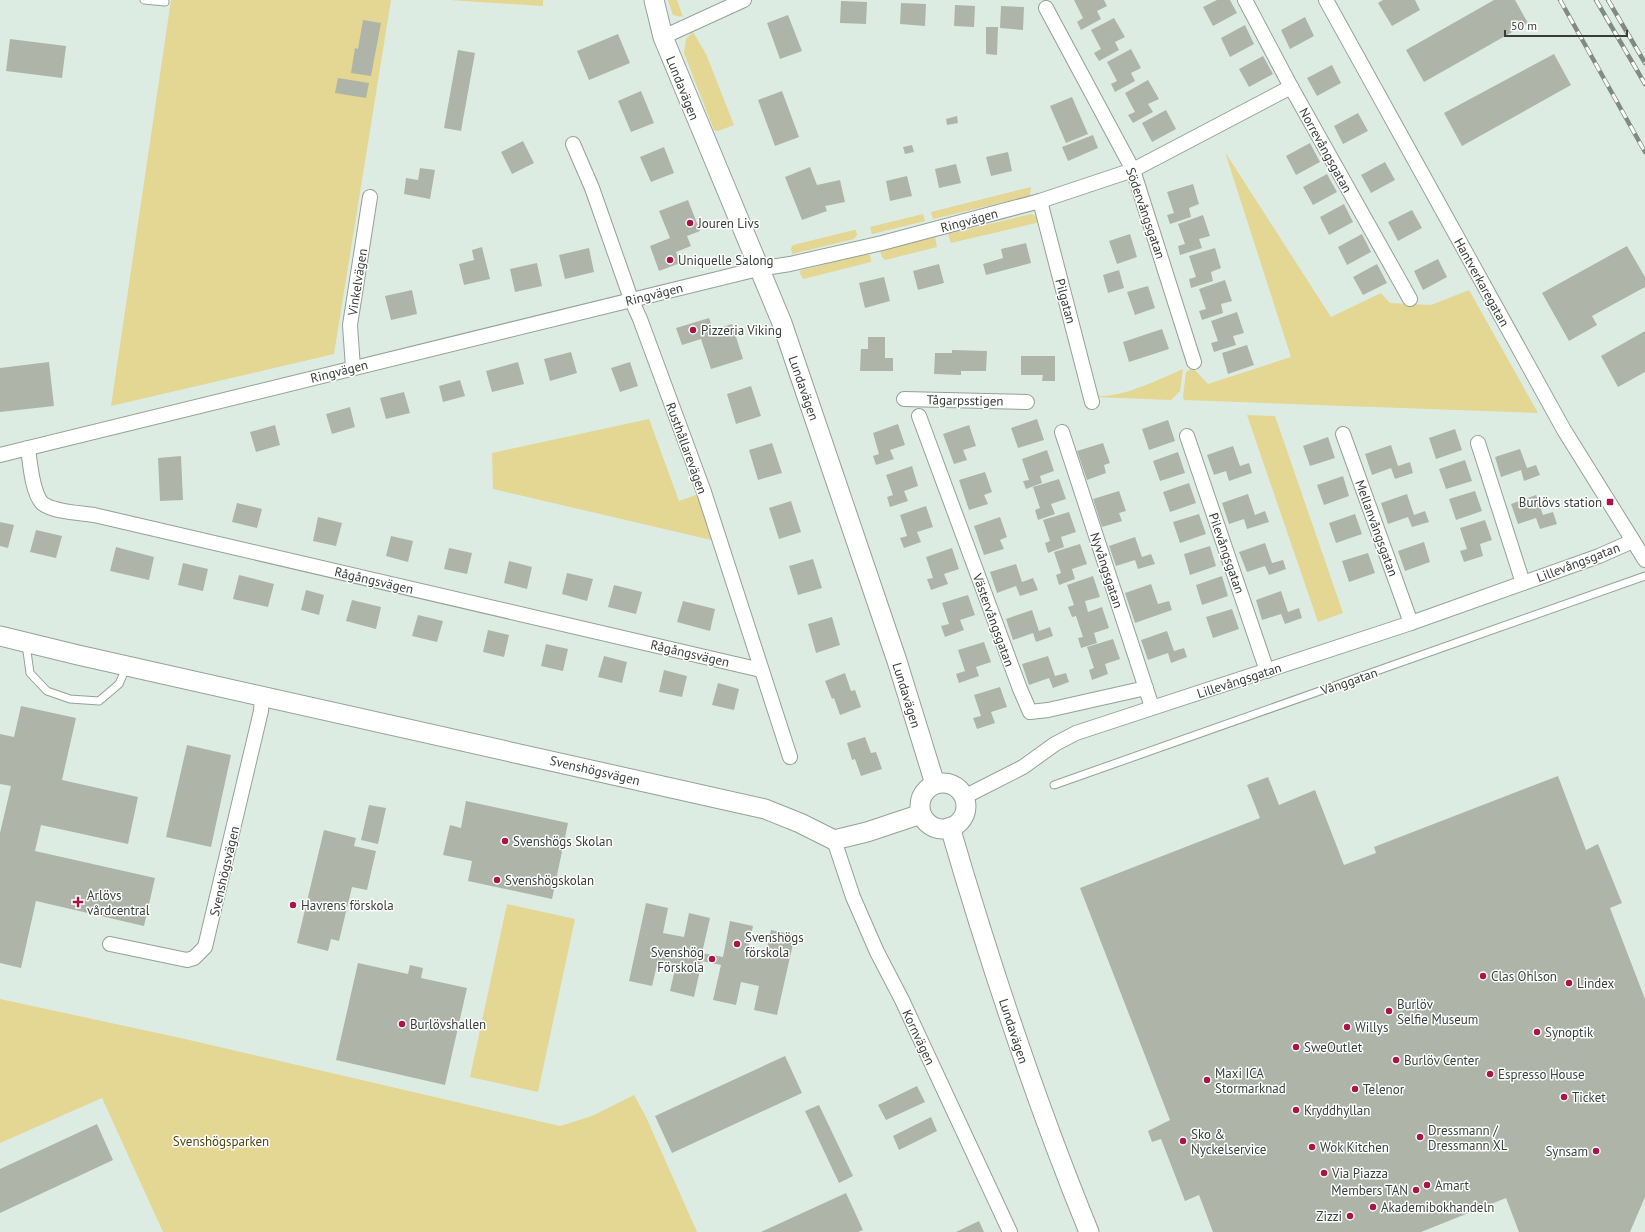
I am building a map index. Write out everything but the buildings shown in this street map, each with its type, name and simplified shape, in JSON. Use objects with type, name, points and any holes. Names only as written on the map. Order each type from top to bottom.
[{"type":"main road","name":"Lundavägen","points":[[654,0],[663,37],[758,269],[782,323],[897,662],[936,784]]},
{"type":"main road","name":"Svenshögsvägen","points":[[0,636],[127,666],[765,809],[800,823],[834,840]]},
{"type":"main road","points":[[936,784],[949,784],[956,786],[964,797],[965,812],[962,819],[950,827],[944,828],[933,826],[928,823],[921,814],[920,802],[922,796],[930,787],[936,784]]},
{"type":"main road","points":[[834,840],[866,832],[921,814]]},
{"type":"main road","name":"Lundavägen","points":[[950,827],[968,888],[1026,1066],[1089,1232]]},
{"type":"street","points":[[663,37],[744,0]]},
{"type":"street","name":"Norrevångsgatan","points":[[1245,0],[1291,87],[1410,298]]},
{"type":"street","name":"Hantverkaregatan","points":[[1326,0],[1564,430],[1645,560]]},
{"type":"street","name":"Södervångsgatan","points":[[1046,8],[1133,170],[1194,362]]},
{"type":"street","name":"Ringvägen","points":[[0,455],[631,299],[758,269],[790,264],[882,243],[1040,201],[1133,170],[1291,87]]},
{"type":"street","name":"Rusthållarevägen","points":[[573,144],[592,188],[631,299],[640,319],[704,492],[790,757]]},
{"type":"street","name":"Vinkelvägen","points":[[353,368],[350,325],[370,197]]},
{"type":"street","name":"Pilgatan","points":[[1040,201],[1092,402]]},
{"type":"street","name":"Tågarpsstigen","points":[[904,399],[1027,402]]},
{"type":"street","name":"Västervångsgatan","points":[[919,416],[1020,689],[1030,712],[1048,710],[1146,688]]},
{"type":"street","name":"Nyvångsgatan","points":[[1062,432],[1152,707]]},
{"type":"street","name":"Mellanvångsgatan","points":[[1343,434],[1411,623]]},
{"type":"street","name":"Pilevångsgatan","points":[[1187,436],[1267,671]]},
{"type":"street","name":"Lillevångsgatan","points":[[1478,443],[1523,583]]},
{"type":"street","name":"Rågångsvägen","points":[[28,448],[36,490],[42,503],[54,509],[94,515],[761,670]]},
{"type":"street","name":"Lillevångsgatan","points":[[964,797],[1023,767],[1055,744],[1076,733],[1411,623],[1599,556],[1633,541]]},
{"type":"street","name":"Svenshögsvägen","points":[[110,944],[187,960],[194,958],[205,947],[259,719],[262,696]]},
{"type":"street","name":"Kornvägen","points":[[834,840],[853,897],[877,952],[902,1000],[1010,1232]]},
{"type":"lane","points":[[144,0],[165,2]]},
{"type":"lane","name":"Vånggatan","points":[[1054,785],[1645,576]]},
{"type":"lane","points":[[25,642],[30,673],[47,691],[70,699],[99,701],[119,684],[127,666]]},
{"type":"green space","points":[[171,0],[391,0],[334,354],[111,406]]},
{"type":"green space","points":[[449,0],[543,0],[543,6]]},
{"type":"green space","points":[[668,0],[677,0],[683,17],[673,15]]},
{"type":"green space","points":[[693,32],[706,54],[734,125],[718,131],[714,130],[684,53],[686,39]]},
{"type":"green space","points":[[1225,152],[1331,317],[1381,293],[1390,303],[1431,305],[1469,290],[1538,413],[1184,400],[1183,397],[1186,372],[1193,368],[1208,384],[1291,357]]},
{"type":"green space","points":[[1031,187],[1030,196],[933,219],[931,212]]},
{"type":"green space","points":[[923,214],[925,221],[872,234],[870,227]]},
{"type":"green space","points":[[1031,214],[1037,217],[1040,222],[951,243],[948,234]]},
{"type":"green space","points":[[856,230],[857,235],[854,239],[792,254],[791,248],[793,245]]},
{"type":"green space","points":[[935,237],[937,247],[885,260],[880,251]]},
{"type":"green space","points":[[865,254],[870,255],[871,262],[803,279],[799,271]]},
{"type":"green space","points":[[1183,369],[1180,391],[1171,400],[1096,397],[1096,395],[1105,396],[1127,392]]},
{"type":"green space","points":[[1247,415],[1275,416],[1343,613],[1318,622]]},
{"type":"green space","points":[[649,419],[679,501],[704,492],[720,542],[493,489],[492,453]]},
{"type":"green space","points":[[507,904],[575,919],[538,1092],[470,1077]]},
{"type":"green space","name":"Svenshögsparken","points":[[0,999],[185,1039],[560,1126],[592,1116],[634,1095],[646,1117],[697,1232],[163,1232],[102,1098],[0,1143]]},
{"type":"railway","points":[[1560,0],[1645,152]]},
{"type":"railway","points":[[1596,0],[1645,84]]},
{"type":"railway","points":[[1608,0],[1645,63]]},
{"type":"place","name":"Jouren Livs","points":[[690,223]]},
{"type":"place","name":"Uniquelle Salong","points":[[670,260]]},
{"type":"place","name":"Pizzeria Viking","points":[[693,330]]},
{"type":"place","name":"Burlövs station","points":[[1610,502]]},
{"type":"place","name":"Svenshögs Skolan","points":[[505,841]]},
{"type":"place","name":"Svenshögskolan","points":[[497,880]]},
{"type":"place","name":"Arlövs vårdcentral","points":[[78,902]]},
{"type":"place","name":"Havrens förskola","points":[[293,905]]},
{"type":"place","name":"Svenshögs förskola","points":[[737,944]]},
{"type":"place","name":"Svenshög Förskola","points":[[712,959]]},
{"type":"place","name":"Clas Ohlson","points":[[1483,976]]},
{"type":"place","name":"Lindex","points":[[1569,983]]},
{"type":"place","name":"Burlöv Selfie Museum","points":[[1389,1011]]},
{"type":"place","name":"Burlövshallen","points":[[402,1024]]},
{"type":"place","name":"Willys","points":[[1347,1027]]},
{"type":"place","name":"Synoptik","points":[[1537,1032]]},
{"type":"place","name":"SweOutlet","points":[[1296,1047]]},
{"type":"place","name":"Burlöv Center","points":[[1396,1060]]},
{"type":"place","name":"Espresso House","points":[[1490,1074]]},
{"type":"place","name":"Maxi ICA Stormarknad","points":[[1207,1080]]},
{"type":"place","name":"Telenor","points":[[1355,1089]]},
{"type":"place","name":"Ticket","points":[[1564,1097]]},
{"type":"place","name":"Kryddhyllan","points":[[1296,1110]]},
{"type":"place","name":"Dressmann / Dressmann XL","points":[[1420,1137]]},
{"type":"place","name":"Sko & Nyckelservice","points":[[1183,1141]]},
{"type":"place","name":"Wok Kitchen","points":[[1312,1147]]},
{"type":"place","name":"Synsam","points":[[1596,1151]]},
{"type":"place","name":"Via Piazza","points":[[1324,1173]]},
{"type":"place","name":"Amart","points":[[1427,1185]]},
{"type":"place","name":"Members TAN","points":[[1416,1190]]},
{"type":"place","name":"Akademibokhandeln","points":[[1373,1207]]},
{"type":"place","name":"Zizzi","points":[[1350,1216]]}]
